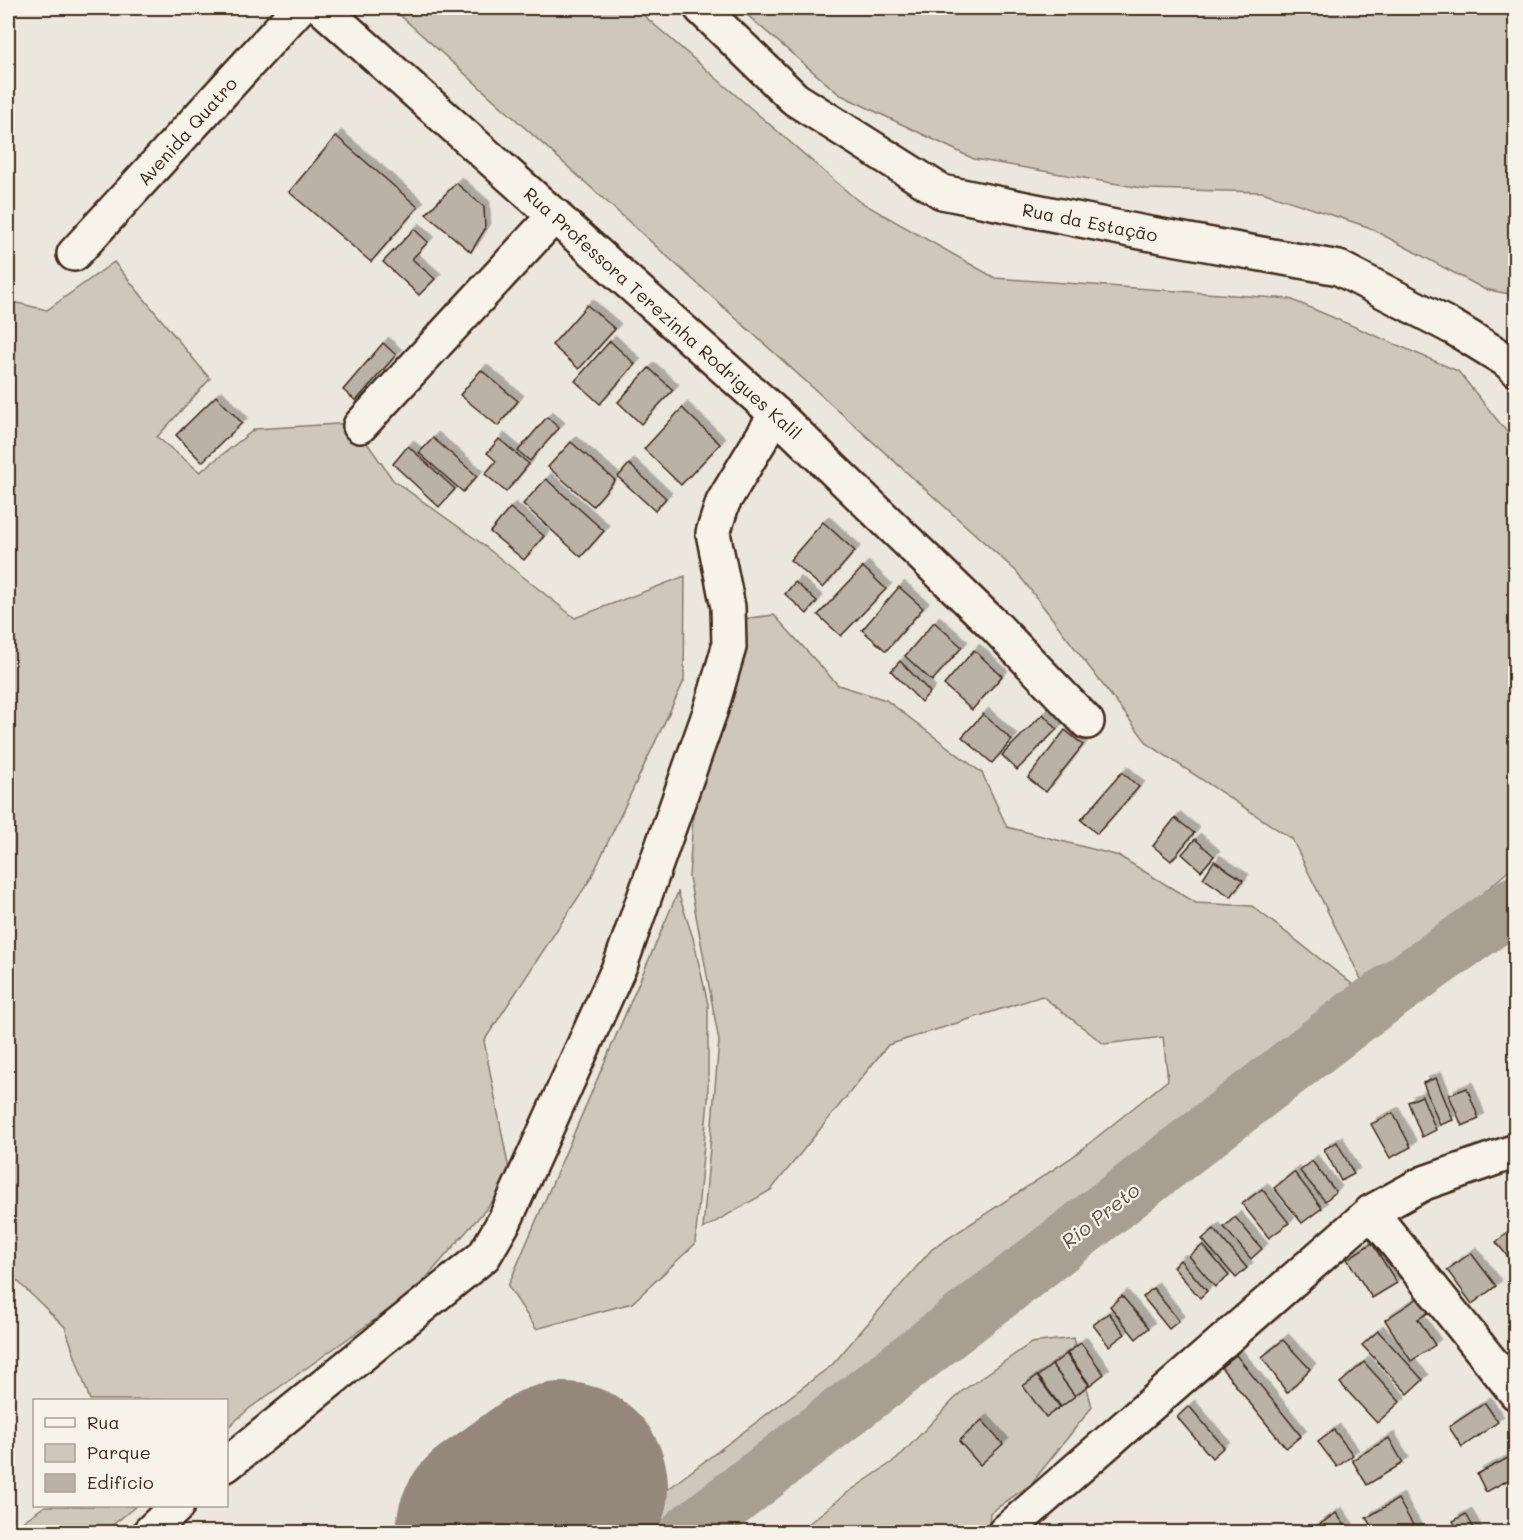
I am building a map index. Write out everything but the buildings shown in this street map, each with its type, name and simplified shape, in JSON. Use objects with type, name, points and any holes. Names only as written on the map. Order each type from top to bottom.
[{"type":"street","name":"Avenida Quatro","points":[[74,254],[300,8]]},
{"type":"street","name":"Rua Professora Terezinha Rodrigues Kalil","points":[[322,8],[777,414],[996,627],[1087,722]]},
{"type":"street","name":"Rua da Estação","points":[[701,8],[795,99],[942,192],[1140,232],[1339,267],[1454,328],[1506,360],[1515,369]]},
{"type":"street","points":[[360,426],[555,215]]},
{"type":"street","points":[[228,1463],[419,1311],[484,1256],[505,1220],[621,963],[711,709],[729,646],[728,607],[713,533],[723,502],[777,414]]},
{"type":"street","points":[[1005,1533],[1371,1212],[1424,1183],[1515,1151]]},
{"type":"street","points":[[1371,1212],[1515,1393]]},
{"type":"street","points":[[150,1533],[176,1507]]},
{"type":"green space","points":[[392,8],[635,8],[857,200],[995,278],[1290,299],[1458,371],[1515,442],[1515,865],[1406,961],[1363,983],[1292,839],[1148,744],[1016,571]]},
{"type":"green space","points":[[739,8],[1515,8],[1515,295],[1484,289],[1368,227],[1262,192],[1147,189],[974,159],[839,94]]},
{"type":"green space","points":[[114,262],[210,379],[157,437],[200,472],[255,429],[353,423],[393,480],[477,540],[575,618],[685,576],[684,681],[591,878],[484,1041],[511,1180],[415,1291],[250,1408],[228,1427],[228,1399],[90,1399],[65,1327],[8,1272],[8,301],[47,310]]},
{"type":"green space","points":[[774,615],[838,685],[886,700],[982,773],[1007,827],[1119,856],[1196,903],[1252,906],[1356,987],[652,1532],[611,1532],[832,1365],[932,1249],[1071,1158],[1168,1080],[1163,1037],[1104,1044],[1042,996],[888,1045],[771,1190],[703,1229],[719,1041],[689,877],[695,789],[742,619]]},
{"type":"green space","points":[[678,892],[693,938],[708,1004],[708,1100],[695,1244],[632,1303],[536,1329],[508,1286]]},
{"type":"green space","points":[[1074,1338],[1092,1407],[1031,1484],[990,1513],[988,1532],[798,1532],[847,1493],[897,1459],[961,1392],[1031,1343]]},
{"type":"green space","points":[[44,1507],[135,1507],[104,1532],[8,1532]]},
{"type":"waterway","name":"Rio Preto","points":[[689,1532],[1359,1014],[1516,903]]},
{"type":"runway","points":[[501,1532],[563,1487]]}]
